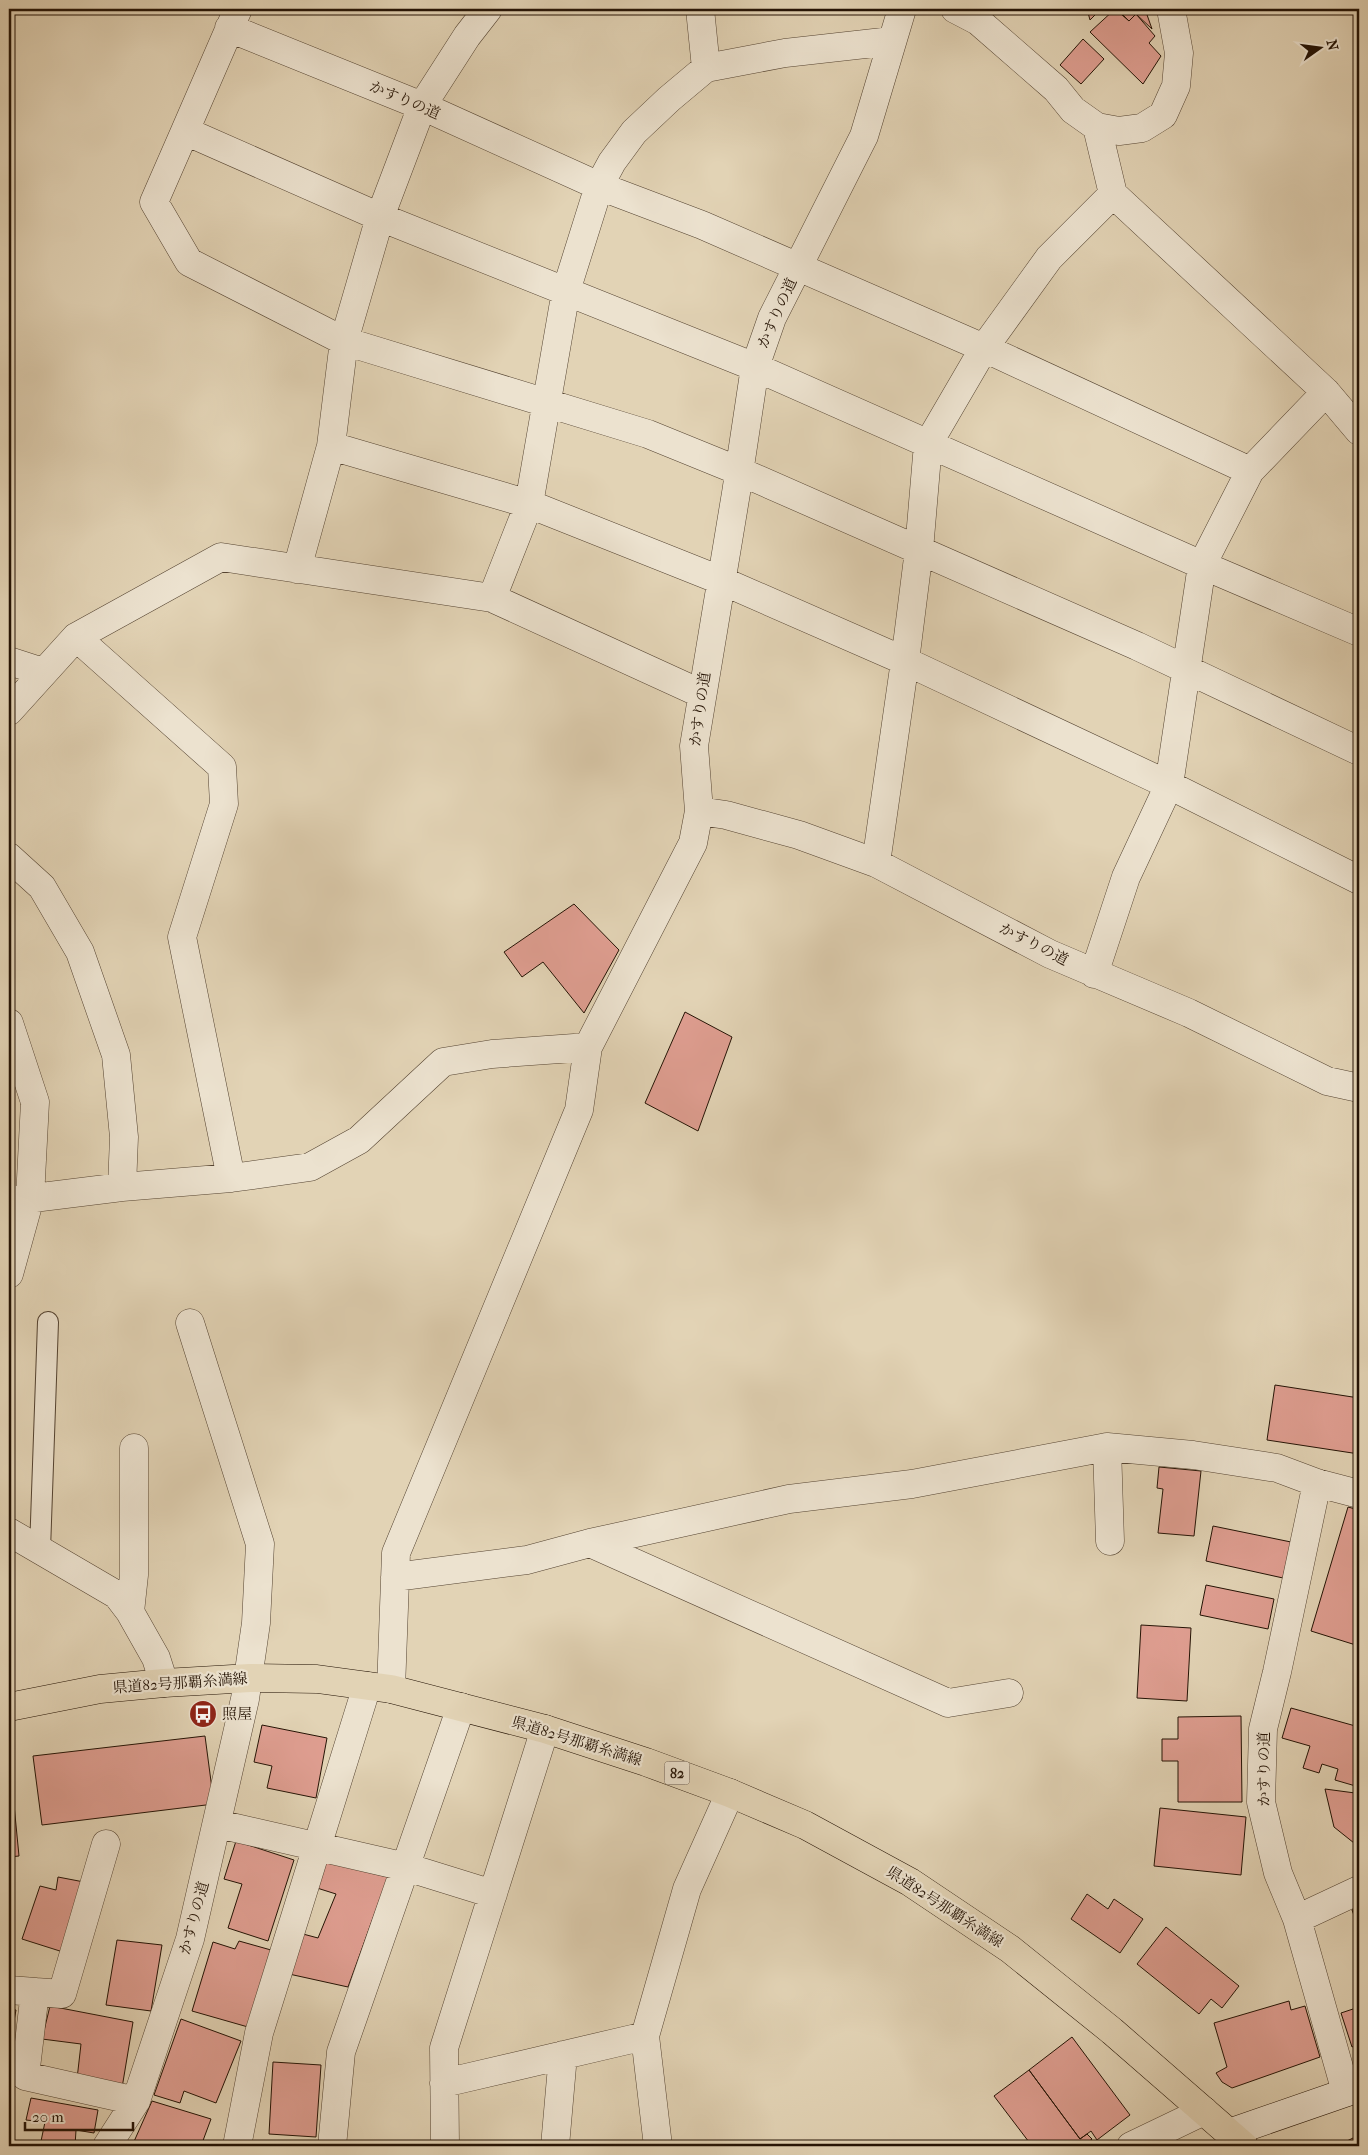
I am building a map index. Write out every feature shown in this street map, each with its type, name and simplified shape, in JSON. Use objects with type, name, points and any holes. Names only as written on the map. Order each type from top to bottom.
[{"type":"main road","name":"県道82号那覇糸満線","points":[[9,1707],[100,1689],[164,1683],[250,1678],[317,1679],[379,1687],[461,1707],[545,1730],[646,1762],[730,1792],[805,1825],[910,1882],[1010,1949],[1112,2031],[1236,2140]]},
{"type":"street","points":[[297,569],[331,446],[344,341],[380,218],[422,106],[467,36],[488,9]]},
{"type":"street","points":[[700,9],[706,68]]},
{"type":"street","name":"かすりの道","points":[[902,9],[864,136],[772,318],[755,367],[694,746],[699,811],[799,835],[876,863],[1050,954],[1094,974],[1189,1012],[1327,1081],[1359,1088]]},
{"type":"street","points":[[954,9],[978,21],[1056,88],[1073,110],[1097,127],[1118,131],[1142,128],[1163,115],[1176,86],[1179,53],[1171,9]]},
{"type":"street","points":[[234,18],[154,202],[189,262],[344,341],[648,434],[739,471],[1186,669],[1359,751]]},
{"type":"street","name":"かすりの道","points":[[234,18],[598,186],[702,225],[984,348],[1250,471]]},
{"type":"street","points":[[492,598],[529,504],[566,291],[598,186],[612,162],[634,132],[706,68],[785,53],[892,41]]},
{"type":"street","points":[[1097,127],[1113,194],[1326,392],[1359,431]]},
{"type":"street","points":[[185,131],[380,218],[755,367],[1202,565],[1359,632]]},
{"type":"street","points":[[876,863],[919,550],[928,444],[984,348],[1049,258],[1113,194]]},
{"type":"street","points":[[1094,974],[1126,877],[1169,785],[1202,565],[1250,471],[1326,392]]},
{"type":"street","points":[[331,446],[529,504],[720,580],[905,661],[1169,785],[1359,880]]},
{"type":"street","points":[[9,712],[76,637],[221,557],[492,598],[702,694]]},
{"type":"street","points":[[76,637],[222,767],[224,804],[182,937],[231,1178]]},
{"type":"street","points":[[9,661],[43,672]]},
{"type":"street","points":[[237,2146],[259,2033],[316,1847],[379,1687],[395,1577],[396,1553],[579,1110],[588,1047],[693,843],[699,811]]},
{"type":"street","points":[[9,857],[42,887],[80,952],[116,1055],[124,1137],[122,1187]]},
{"type":"street","points":[[9,1023],[36,1102],[9,1274]]},
{"type":"street","points":[[20,1200],[122,1187],[231,1178],[310,1167],[359,1140],[443,1062],[492,1054],[588,1047]]},
{"type":"street","name":"かすりの道","points":[[107,2146],[136,2101],[190,1939],[218,1824],[250,1678],[256,1623],[260,1544],[190,1323]]},
{"type":"street","points":[[395,1577],[527,1560],[590,1543],[789,1499],[912,1484],[1107,1447],[1193,1456],[1277,1468],[1317,1483],[1359,1494]]},
{"type":"street","points":[[1107,1447],[1110,1541]]},
{"type":"street","points":[[130,1612],[134,1575],[134,1448]]},
{"type":"street","name":"かすりの道","points":[[1317,1483],[1263,1729],[1261,1802],[1278,1873],[1297,1919],[1353,2090]]},
{"type":"street","points":[[9,1532],[117,1595],[130,1612],[156,1658],[164,1683]]},
{"type":"street","points":[[590,1543],[948,1704],[1009,1693]]},
{"type":"street","points":[[332,2146],[341,2052],[461,1707]]},
{"type":"street","points":[[446,2146],[444,2048],[545,1730]]},
{"type":"street","points":[[658,2146],[645,2036],[686,1888],[730,1792]]},
{"type":"street","points":[[218,1824],[406,1867],[493,1894]]},
{"type":"street","points":[[106,1844],[62,1994],[22,1991],[25,2076],[136,2101]]},
{"type":"street","points":[[1297,1919],[1359,1890]]},
{"type":"street","points":[[444,2083],[645,2036]]},
{"type":"street","points":[[555,2146],[563,2055]]},
{"type":"street","points":[[1236,2140],[1353,2090]]},
{"type":"street","points":[[1131,2146],[1204,2112]]},
{"type":"lane","points":[[40,1550],[48,1322]]},
{"type":"building","points":[[1087,9],[1101,9],[1090,20]]},
{"type":"building","points":[[1115,9],[1129,21],[1136,14],[1155,36],[1149,43],[1161,56],[1143,84],[1090,32]]},
{"type":"building","points":[[1117,9],[1145,9],[1152,29],[1136,14],[1129,21]]},
{"type":"building","points":[[1083,39],[1104,59],[1081,84],[1060,65]]},
{"type":"building","points":[[574,904],[619,950],[584,1013],[543,962],[522,977],[504,952]]},
{"type":"building","points":[[685,1012],[732,1037],[698,1131],[645,1103]]},
{"type":"building","points":[[1275,1385],[1359,1398],[1359,1454],[1267,1440]]},
{"type":"building","points":[[1159,1467],[1201,1471],[1194,1536],[1158,1533],[1163,1489],[1157,1488]]},
{"type":"building","points":[[1348,1507],[1359,1510],[1359,1646],[1311,1631]]},
{"type":"building","points":[[1213,1526],[1291,1542],[1283,1578],[1206,1561]]},
{"type":"building","points":[[1206,1585],[1274,1599],[1268,1629],[1200,1615]]},
{"type":"building","points":[[1141,1625],[1191,1628],[1187,1701],[1137,1698]]},
{"type":"building","points":[[1291,1708],[1359,1727],[1359,1787],[1335,1780],[1338,1769],[1322,1764],[1319,1773],[1303,1768],[1310,1746],[1282,1738]]},
{"type":"building","points":[[1241,1716],[1242,1802],[1178,1802],[1178,1761],[1162,1761],[1162,1739],[1178,1739],[1178,1717]]},
{"type":"building","points":[[262,1725],[327,1738],[316,1798],[267,1788],[272,1766],[254,1762]]},
{"type":"building","points":[[205,1736],[214,1804],[42,1825],[33,1756]]},
{"type":"building","points":[[12,1784],[19,1856],[9,1857],[9,1785]]},
{"type":"building","points":[[1325,1789],[1355,1793],[1359,1796],[1359,1847],[1334,1827]]},
{"type":"building","points":[[1160,1808],[1246,1817],[1241,1875],[1154,1866]]},
{"type":"building","points":[[236,1841],[294,1860],[268,1941],[228,1928],[242,1884],[224,1879]]},
{"type":"building","points":[[324,1861],[388,1877],[348,1987],[289,1974],[303,1934],[318,1938],[336,1894],[317,1888]]},
{"type":"building","points":[[58,1877],[84,1882],[63,1952],[22,1939],[40,1886],[56,1890]]},
{"type":"building","points":[[1087,1894],[1108,1909],[1114,1899],[1143,1919],[1120,1953],[1071,1919]]},
{"type":"building","points":[[1359,1907],[1359,1929],[1352,1910]]},
{"type":"building","points":[[1166,1927],[1239,1986],[1222,2008],[1211,1999],[1199,2014],[1137,1964]]},
{"type":"building","points":[[117,1940],[162,1945],[151,2011],[106,2005]]},
{"type":"building","points":[[239,1941],[271,1950],[248,2027],[192,2011],[213,1942],[235,1949]]},
{"type":"building","points":[[1289,2001],[1291,2010],[1305,2006],[1320,2057],[1232,2088],[1222,2082],[1216,2073],[1227,2067],[1214,2023]]},
{"type":"building","points":[[50,2006],[133,2022],[122,2088],[77,2079],[81,2044],[42,2039]]},
{"type":"building","points":[[1359,2007],[1359,2044],[1352,2047],[1341,2013]]},
{"type":"building","points":[[9,2009],[16,2010],[9,2048]]},
{"type":"building","points":[[181,2019],[241,2041],[216,2103],[184,2091],[180,2103],[154,2095]]},
{"type":"building","points":[[1072,2037],[1130,2115],[1097,2140],[1091,2131],[1080,2139],[1029,2070]]},
{"type":"building","points":[[273,2062],[321,2065],[316,2137],[269,2134]]},
{"type":"building","points":[[1029,2070],[1080,2139],[1087,2134],[1092,2139],[1083,2146],[1032,2146],[994,2096]]},
{"type":"building","points":[[31,2098],[98,2110],[94,2133],[76,2130],[75,2146],[40,2146],[45,2122],[26,2120]]},
{"type":"building","points":[[152,2101],[211,2119],[201,2146],[132,2146]]},
{"type":"building","points":[[1359,2135],[1359,2146],[1343,2146],[1347,2141]]},
{"type":"place","name":"照屋","points":[[203,1714]]}]
